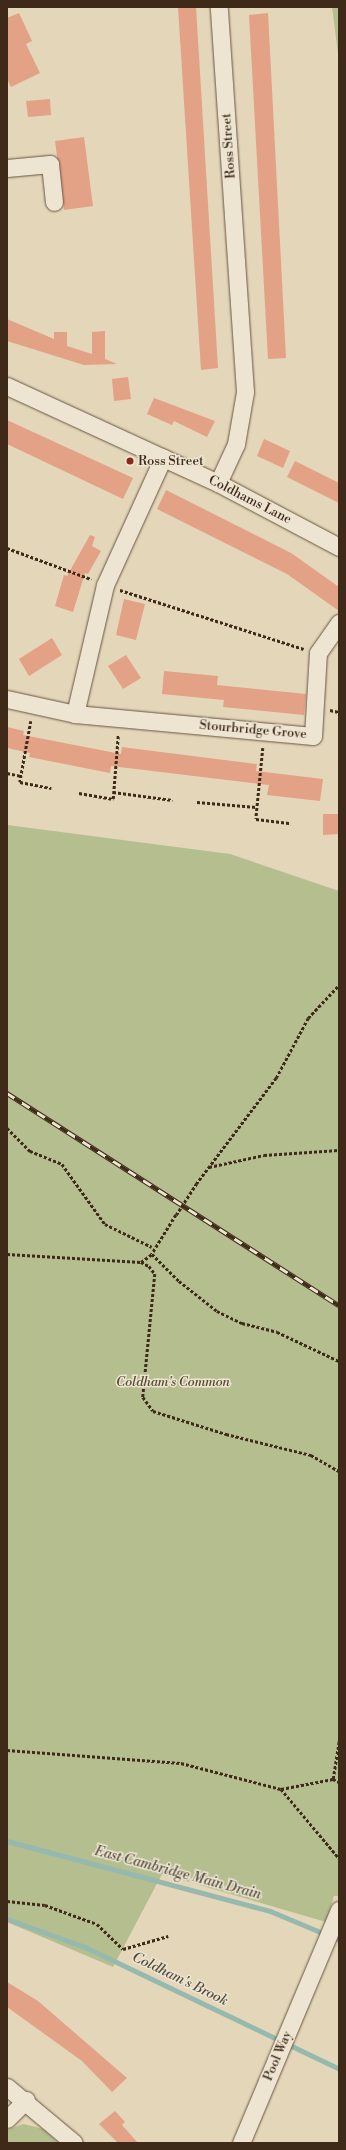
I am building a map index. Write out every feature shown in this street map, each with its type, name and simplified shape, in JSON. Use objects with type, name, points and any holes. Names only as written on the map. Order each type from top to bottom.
[{"type":"street","name":"Ross Street","points":[[218,483],[236,444],[245,392],[222,12]]},
{"type":"street","points":[[7,168],[50,164],[54,202]]},
{"type":"street","name":"Coldhams Lane","points":[[7,386],[218,483],[339,547]]},
{"type":"street","points":[[75,714],[105,585],[163,458]]},
{"type":"street","points":[[318,654],[339,623]]},
{"type":"street","name":"Stourbridge Grove","points":[[7,699],[75,714],[313,736],[318,654]]},
{"type":"street","name":"Pool Way","points":[[241,2143],[327,1943],[336,1918]]},
{"type":"street","points":[[7,2087],[26,2100],[74,2143]]},
{"type":"street","points":[[7,2119],[26,2100]]},
{"type":"path","points":[[7,548],[105,585],[318,654]]},
{"type":"path","points":[[34,705],[20,782],[51,788]]},
{"type":"path","points":[[79,793],[113,799],[119,718]]},
{"type":"path","points":[[265,732],[256,820],[291,822]]},
{"type":"path","points":[[7,773],[21,776]]},
{"type":"path","points":[[113,792],[172,800]]},
{"type":"path","points":[[197,802],[257,807]]},
{"type":"path","points":[[339,985],[308,1018],[276,1078],[208,1167],[152,1247],[152,1254],[217,1311],[242,1323],[277,1332],[339,1361]]},
{"type":"path","points":[[7,1128],[30,1151],[62,1164],[105,1224],[152,1247]]},
{"type":"path","points":[[208,1167],[264,1155],[339,1150]]},
{"type":"path","points":[[7,1254],[141,1262],[155,1274],[143,1398],[153,1411],[226,1434],[311,1455],[339,1471]]},
{"type":"path","points":[[141,1262],[152,1254]]},
{"type":"path","points":[[333,1778],[339,1740]]},
{"type":"path","points":[[7,1750],[181,1763],[281,1789],[333,1778],[339,1782]]},
{"type":"path","points":[[281,1789],[339,1858]]},
{"type":"path","points":[[7,1901],[45,1905],[97,1924],[123,1949],[168,1936]]},
{"type":"green space","points":[[332,7],[339,7],[339,61]]},
{"type":"green space","name":"Coldham's Common","points":[[7,825],[230,854],[339,891],[339,1896],[334,1896],[326,1922],[162,1874],[113,1967],[7,1922]]},
{"type":"green space","points":[[23,2124],[44,2129],[58,2143],[7,2143],[7,2130]]},
{"type":"building","points":[[178,7],[196,7],[218,368],[201,370]]},
{"type":"building","points":[[19,13],[32,41],[26,44],[40,73],[11,87],[7,79],[7,18]]},
{"type":"building","points":[[268,13],[286,358],[268,359],[249,15]]},
{"type":"building","points":[[50,99],[51,115],[28,117],[26,101]]},
{"type":"building","points":[[84,137],[93,206],[64,210],[55,141]]},
{"type":"building","points":[[7,319],[54,339],[54,332],[67,332],[67,346],[92,354],[92,332],[105,331],[105,359],[117,364],[84,365],[7,341]]},
{"type":"building","points":[[128,377],[131,399],[114,401],[112,379]]},
{"type":"building","points":[[154,398],[215,421],[207,437],[174,421],[172,425],[147,414]]},
{"type":"building","points":[[7,420],[133,478],[123,499],[7,444]]},
{"type":"building","points":[[264,439],[290,451],[283,468],[257,456]]},
{"type":"building","points":[[295,461],[339,483],[339,503],[287,477]]},
{"type":"building","points":[[166,490],[291,553],[339,587],[339,611],[287,574],[157,509]]},
{"type":"building","points":[[90,535],[95,537],[92,546],[101,551],[88,574],[85,573],[73,612],[55,606],[64,575],[67,576]]},
{"type":"building","points":[[124,599],[145,604],[136,640],[116,635]]},
{"type":"building","points":[[52,638],[62,655],[29,676],[19,659]]},
{"type":"building","points":[[126,655],[141,678],[123,689],[108,666]]},
{"type":"building","points":[[164,671],[218,676],[217,685],[306,694],[304,715],[223,707],[224,700],[162,694]]},
{"type":"building","points":[[7,727],[24,731],[23,735],[121,754],[122,747],[257,764],[256,771],[323,779],[320,801],[267,795],[269,785],[111,766],[110,773],[29,757],[30,753],[7,748]]},
{"type":"building","points":[[323,814],[339,814],[339,834],[323,835]]},
{"type":"building","points":[[7,1982],[38,2001],[127,2078],[112,2092],[82,2061],[7,2007]]},
{"type":"building","points":[[115,2111],[125,2122],[122,2125],[138,2143],[118,2143],[99,2124]]},
{"type":"waterway","name":"East Cambridge Main Drain","points":[[7,1841],[270,1911],[339,1940]]},
{"type":"waterway","name":"Coldham's Brook","points":[[7,1919],[87,1948],[339,2069]]},
{"type":"railway","points":[[7,1093],[339,1305]]},
{"type":"place","name":"Ross Street","points":[[130,461]]}]
